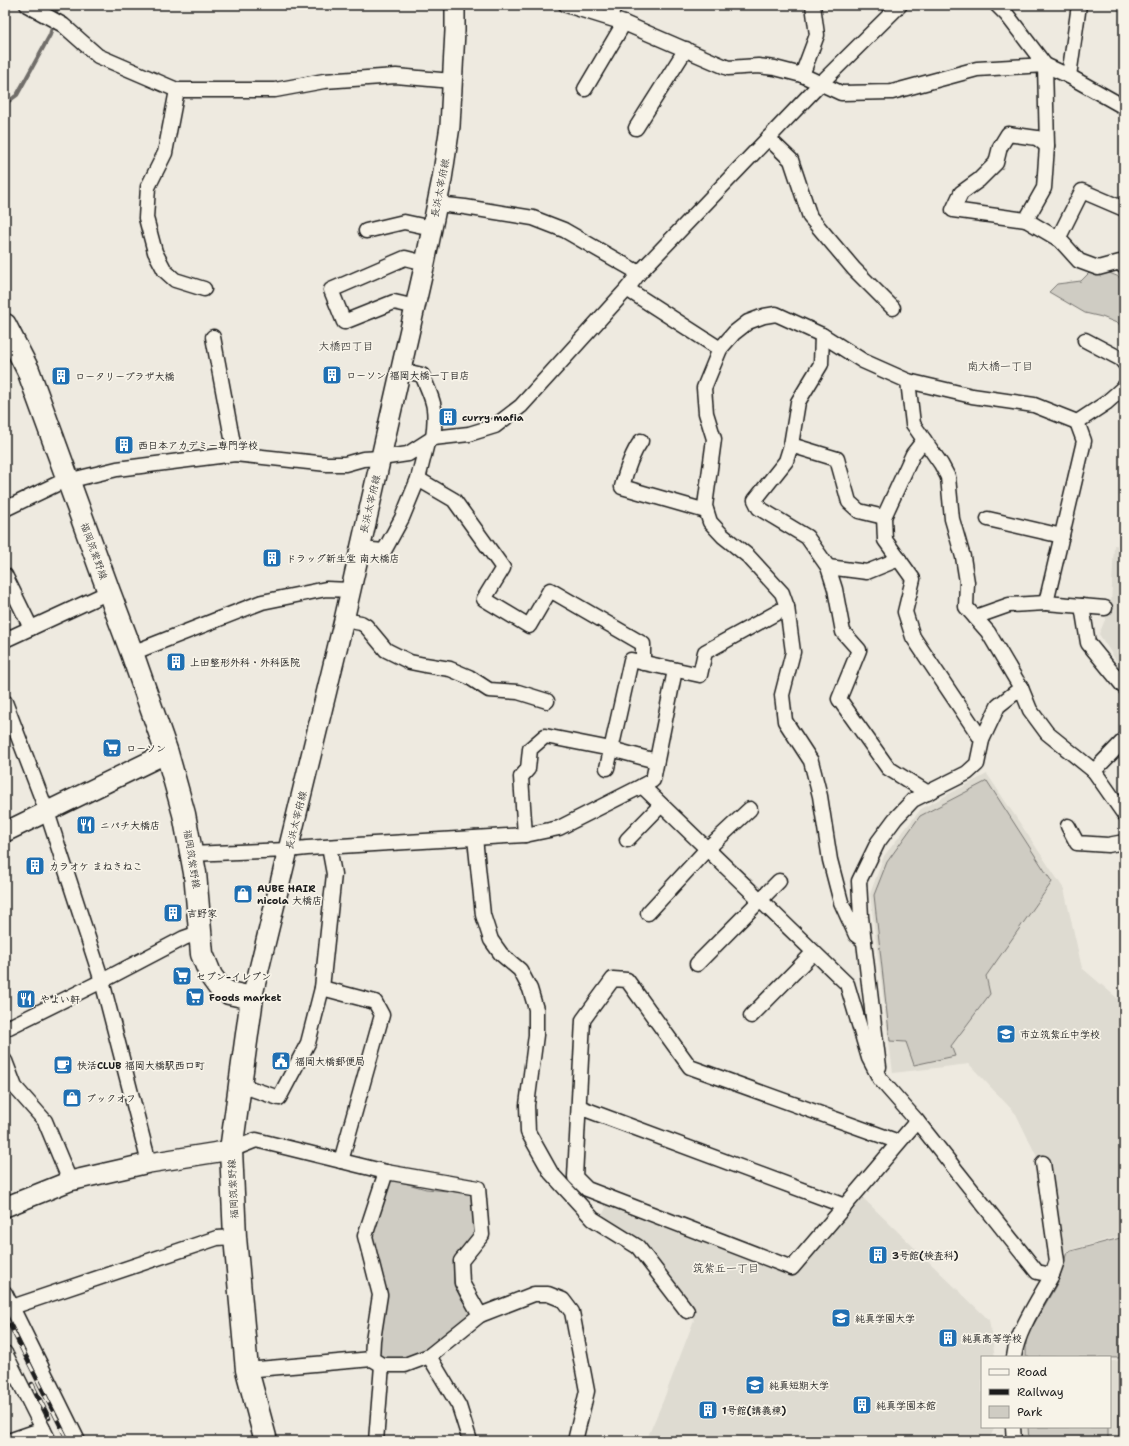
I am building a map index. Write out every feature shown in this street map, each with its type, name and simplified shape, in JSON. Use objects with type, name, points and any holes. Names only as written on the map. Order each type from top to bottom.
[{"type":"main road","name":"福岡筑紫野線","points":[[5,325],[28,370],[132,653],[167,753],[184,814],[195,873],[202,954],[211,976],[219,987],[230,993],[252,998],[231,1150],[235,1237],[247,1370],[266,1441]]},
{"type":"street","points":[[27,5],[63,25],[98,56],[177,90],[275,90],[324,82],[396,76],[452,81]]},
{"type":"street","name":"長浜太宰府線","points":[[252,998],[344,620],[426,264],[442,180],[450,126],[455,5]]},
{"type":"street","points":[[566,5],[612,12],[624,23],[728,68],[758,66],[775,68],[802,75],[841,94],[892,92],[977,69],[1045,65],[1070,76],[1124,107]]},
{"type":"street","points":[[802,75],[817,36],[813,5]]},
{"type":"street","points":[[5,509],[59,483],[117,469],[235,454],[327,464],[345,464],[363,459],[408,454],[430,441],[469,434],[495,426],[521,406],[628,289],[639,273],[820,84],[900,5]]},
{"type":"street","points":[[997,5],[1007,15],[1045,65],[1047,146],[1044,188],[1026,220]]},
{"type":"street","points":[[1070,76],[1079,5]]},
{"type":"street","points":[[585,89],[624,23]]},
{"type":"street","points":[[636,128],[686,49]]},
{"type":"street","points":[[177,90],[165,153],[148,187],[146,218],[155,252],[165,271],[175,280],[204,289]]},
{"type":"street","points":[[1047,146],[1037,138],[1008,134],[1000,147],[996,163],[979,180],[961,193],[953,210],[1026,220],[1058,238],[1079,261],[1098,268],[1123,263]]},
{"type":"street","points":[[768,138],[791,160],[810,217],[854,270],[893,308]]},
{"type":"street","points":[[1058,238],[1082,191],[1124,209]]},
{"type":"street","points":[[437,204],[533,218],[564,230],[639,273]]},
{"type":"street","points":[[366,231],[404,222],[432,228]]},
{"type":"street","points":[[416,307],[394,302],[344,322],[330,290],[405,258],[426,264]]},
{"type":"street","points":[[628,289],[720,349]]},
{"type":"street","points":[[864,941],[856,935],[841,902],[830,860],[820,796],[810,761],[785,721],[782,695],[793,652],[787,607],[782,593],[748,556],[723,536],[710,522],[706,511],[705,506],[714,439],[706,413],[704,388],[720,349],[734,333],[748,322],[764,316],[776,314],[822,335],[863,361],[908,381],[972,396],[1034,405],[1077,422],[1084,441],[1046,603]]},
{"type":"street","points":[[822,335],[821,364],[798,402],[791,445],[786,461],[755,500],[759,508],[807,537],[828,567],[835,589],[843,632],[859,650],[839,699],[888,768],[928,793]]},
{"type":"street","points":[[213,337],[235,454]]},
{"type":"street","points":[[1085,340],[1121,359],[1124,363]]},
{"type":"street","points":[[360,549],[384,551],[402,518],[418,479],[436,418],[434,403],[422,375],[401,370]]},
{"type":"street","points":[[908,381],[913,424],[941,464],[948,477],[952,519],[964,558],[967,582],[966,607],[988,632],[1021,688],[1030,710],[1047,733],[1094,771],[1124,814]]},
{"type":"street","points":[[1077,422],[1106,403],[1124,388]]},
{"type":"street","points":[[924,440],[913,454],[884,517],[886,540],[913,579],[905,612],[913,637],[982,740]]},
{"type":"street","points":[[641,441],[635,448],[626,468],[622,487],[706,511]]},
{"type":"street","points":[[791,445],[837,458],[849,502],[858,511],[884,517]]},
{"type":"street","points":[[418,479],[454,500],[503,568],[484,599],[530,626],[550,590],[643,644],[643,663]]},
{"type":"street","points":[[988,519],[1062,536]]},
{"type":"street","points":[[828,567],[867,572],[899,559]]},
{"type":"street","points":[[5,575],[31,628]]},
{"type":"street","points":[[132,653],[262,602],[326,589],[351,590]]},
{"type":"street","points":[[5,640],[109,592]]},
{"type":"street","points":[[975,617],[1009,605],[1046,603],[1105,608]]},
{"type":"street","points":[[1082,606],[1088,643],[1124,687]]},
{"type":"street","points":[[607,768],[631,660],[700,675],[705,652],[787,607]]},
{"type":"street","points":[[344,620],[361,623],[366,626],[386,650],[410,662],[450,669],[489,690],[518,692],[547,701]]},
{"type":"street","points":[[191,854],[288,850],[525,835],[560,828],[653,780],[675,670]]},
{"type":"street","points":[[880,1079],[861,916],[859,881],[878,842],[895,819],[913,800],[967,773],[977,764],[982,740],[998,706],[1021,688]]},
{"type":"street","points":[[5,702],[46,812],[102,981],[149,1163]]},
{"type":"street","points":[[525,835],[522,777],[528,769],[530,749],[545,736],[611,749],[656,761]]},
{"type":"street","points":[[1094,771],[1124,740]]},
{"type":"street","points":[[5,832],[167,753]]},
{"type":"street","points":[[642,786],[847,984],[869,1058],[880,1079],[917,1121],[1037,1272],[1052,1276]]},
{"type":"street","points":[[627,840],[661,805]]},
{"type":"street","points":[[648,913],[707,849],[750,809]]},
{"type":"street","points":[[1068,826],[1077,843],[1108,845],[1124,842]]},
{"type":"street","points":[[474,838],[483,915],[491,940],[501,954],[520,970],[530,989],[536,1009],[536,1035],[527,1105],[528,1132],[550,1171],[593,1219],[638,1247],[687,1311]]},
{"type":"street","points":[[240,1085],[279,1098],[308,1043],[322,988],[334,874],[330,847]]},
{"type":"street","points":[[697,964],[761,901],[779,881]]},
{"type":"street","points":[[5,1029],[184,938],[200,932]]},
{"type":"street","points":[[751,1016],[814,952]]},
{"type":"street","points":[[900,1142],[690,1067],[627,980],[613,979],[583,1020],[575,1177],[587,1189],[792,1268],[900,1142],[917,1121]]},
{"type":"street","points":[[322,988],[375,1002],[382,1015],[341,1161]]},
{"type":"street","points":[[5,1061],[15,1087],[45,1121],[70,1182]]},
{"type":"street","points":[[579,1107],[845,1206]]},
{"type":"street","points":[[5,1207],[70,1182],[149,1163],[231,1150],[256,1140],[386,1172],[478,1188],[482,1235],[462,1261],[462,1283],[480,1315]]},
{"type":"street","points":[[1014,1356],[1015,1347],[1022,1331],[1052,1276],[1057,1261],[1043,1163]]},
{"type":"street","points":[[376,1441],[377,1362],[373,1340],[380,1295],[365,1236],[386,1172]]},
{"type":"street","points":[[569,1192],[580,1182]]},
{"type":"street","points":[[12,1307],[217,1238],[235,1237]]},
{"type":"street","points":[[5,1292],[78,1441]]},
{"type":"street","points":[[247,1370],[377,1362],[405,1365],[429,1356],[480,1315],[534,1294],[548,1294],[563,1300],[572,1312],[587,1390],[575,1441]]},
{"type":"street","points":[[5,1353],[46,1435],[8,1441]]},
{"type":"street","points":[[429,1356],[459,1406],[470,1441]]},
{"type":"street","points":[[1013,1428],[1014,1441]]},
{"type":"shaded area","points":[[1114,545],[1124,546],[1124,673],[1099,634],[1111,606]]},
{"type":"shaded area","name":"市立筑紫丘中学校","points":[[987,774],[1064,889],[1082,968],[1124,1004],[1124,1235],[1052,1255],[1038,1159],[1016,1114],[969,1064],[893,1073],[870,894],[884,856],[921,809]]},
{"type":"shaded area","name":"純真学園大学","points":[[863,1198],[989,1320],[995,1356],[981,1356],[981,1428],[994,1428],[988,1441],[646,1441],[694,1320],[639,1253],[597,1227],[608,1203],[796,1274]]},
{"type":"shaded area","points":[[1124,1360],[1124,1441],[1023,1441],[1023,1428],[1111,1428],[1111,1361]]},
{"type":"green space","points":[[1090,272],[1107,272],[1124,279],[1124,326],[1102,317],[1085,313],[1049,292],[1057,284],[1081,281]]},
{"type":"green space","points":[[987,781],[1052,882],[986,976],[990,994],[951,1046],[955,1056],[914,1065],[906,1042],[890,1041],[874,895],[887,862],[920,816]]},
{"type":"green space","points":[[390,1179],[426,1189],[470,1193],[476,1197],[477,1228],[454,1271],[454,1283],[460,1297],[471,1311],[470,1317],[414,1357],[399,1360],[383,1359],[378,1353],[378,1332],[385,1308],[384,1284],[370,1231]]},
{"type":"green space","points":[[1124,1237],[1124,1358],[1111,1358],[1111,1356],[1026,1356],[1026,1338],[1058,1282],[1067,1252]]},
{"type":"green space","points":[[1119,1372],[1124,1372],[1124,1441],[1119,1441]]},
{"type":"green space","points":[[1028,1428],[1108,1428],[1108,1441],[1029,1441]]},
{"type":"waterway","points":[[5,104],[17,95],[50,35],[58,5]]},
{"type":"railway","points":[[5,1315],[68,1441]]},
{"type":"railway","points":[[32,1384],[49,1418]]},
{"type":"place","name":"ローソン 福岡大橋一丁目店","points":[[332,375]]},
{"type":"place","name":"ロータリープラザ大橋","points":[[61,376]]},
{"type":"place","name":"curry mafia","points":[[448,417]]},
{"type":"place","name":"西日本アカデミー専門学校","points":[[124,445]]},
{"type":"place","name":"ドラッグ新生堂 南大橋店","points":[[272,558]]},
{"type":"place","name":"上田整形外科・外科医院","points":[[176,662]]},
{"type":"place","name":"ローソン","points":[[112,748]]},
{"type":"place","name":"ニパチ大橋店","points":[[86,825]]},
{"type":"place","name":"カラオケ まねきねこ","points":[[35,866]]},
{"type":"place","name":"AUBE HAIR nicola 大橋店","points":[[243,894]]},
{"type":"place","name":"吉野家","points":[[173,913]]},
{"type":"place","name":"セブン-イレブン","points":[[182,976]]},
{"type":"place","name":"Foods market","points":[[195,997]]},
{"type":"place","name":"やよい軒","points":[[26,999]]},
{"type":"place","name":"市立筑紫丘中学校","points":[[1006,1034]]},
{"type":"place","name":"福岡大橋郵便局","points":[[281,1061]]},
{"type":"place","name":"快活CLUB 福岡大橋駅西口町","points":[[63,1065]]},
{"type":"place","name":"ブックオフ","points":[[72,1098]]},
{"type":"place","name":"3号館(検査科)","points":[[878,1255]]},
{"type":"place","name":"純真学園大学","points":[[841,1318]]},
{"type":"place","name":"純真高等学校","points":[[948,1338]]},
{"type":"place","name":"純真短期大学","points":[[755,1385]]},
{"type":"place","name":"純真学園本館","points":[[862,1405]]},
{"type":"place","name":"1号館(講義棟)","points":[[708,1410]]},
{"type":"district","name":"大橋四丁目","points":[[346,346]]},
{"type":"district","name":"南大橋一丁目","points":[[1000,366]]},
{"type":"district","name":"筑紫丘一丁目","points":[[726,1268]]}]
